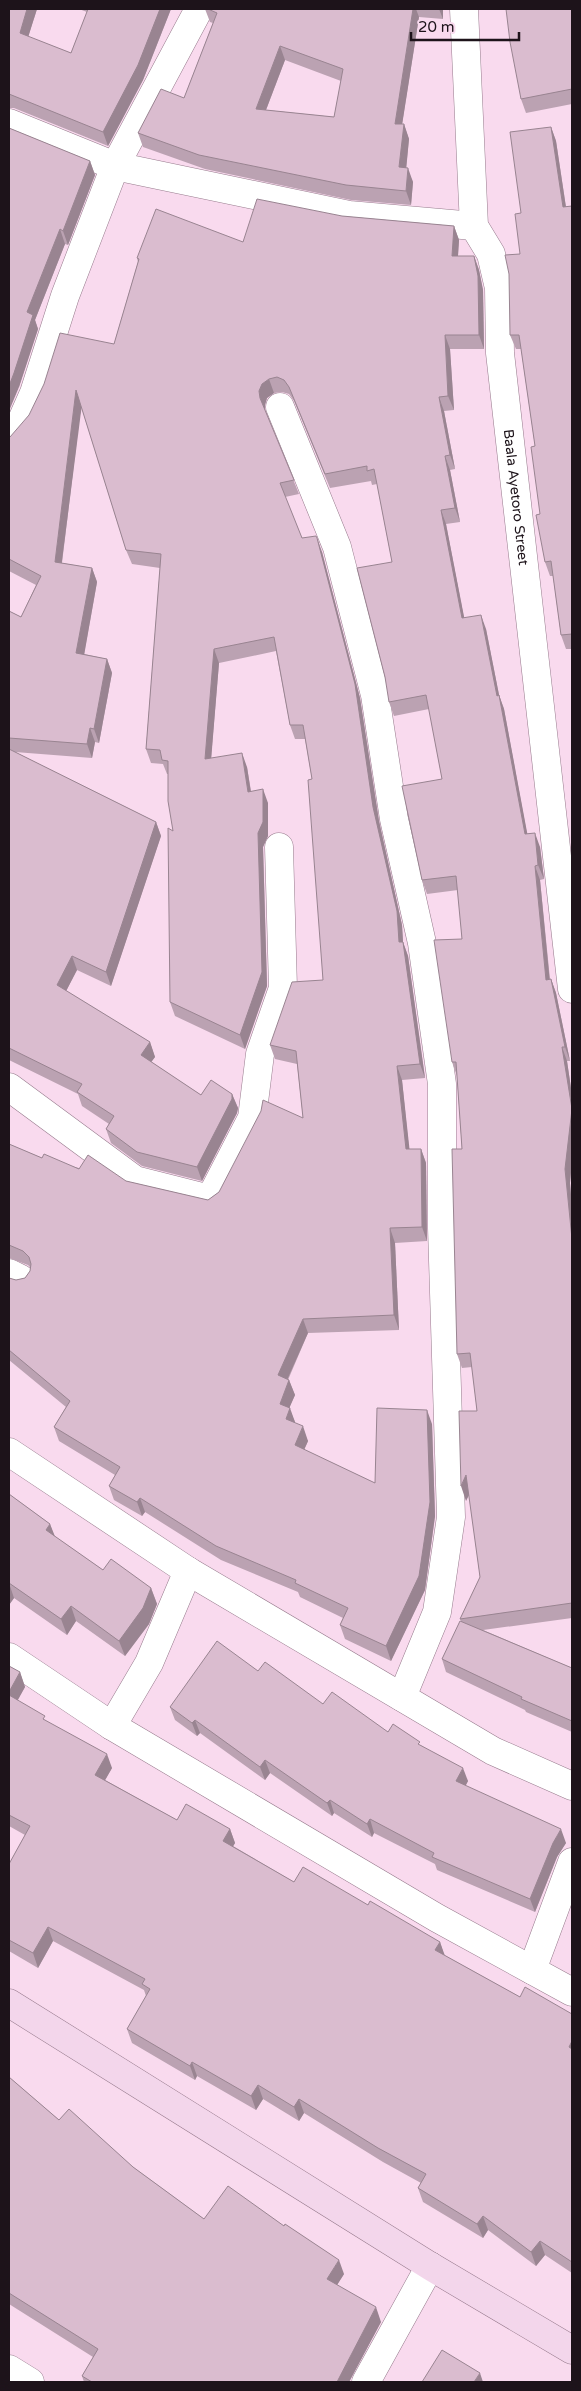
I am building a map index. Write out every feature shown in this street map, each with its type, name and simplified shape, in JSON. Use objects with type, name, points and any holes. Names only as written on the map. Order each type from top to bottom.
[{"type":"street","points":[[9,437],[22,420],[34,393],[65,296],[115,166],[199,9]]},
{"type":"street","name":"Baala Ayetoro Street","points":[[464,9],[474,226],[490,254],[499,288],[500,354],[572,989]]},
{"type":"street","points":[[9,122],[115,166],[349,215],[474,226]]},
{"type":"street","points":[[280,407],[337,547],[375,695],[394,819],[422,943],[442,1084],[442,1228],[452,1517],[437,1612],[402,1697]]},
{"type":"street","points":[[9,1087],[136,1180],[210,1199],[252,1118],[260,1054],[283,988],[279,847]]},
{"type":"street","points":[[9,1452],[188,1571],[493,1751],[572,1786]]},
{"type":"street","points":[[112,1726],[149,1663],[188,1571]]},
{"type":"street","points":[[9,1657],[112,1726],[437,1918],[572,1992]]},
{"type":"street","points":[[532,1970],[572,1862]]},
{"type":"street","points":[[9,2003],[430,2266],[572,2350]]},
{"type":"street","points":[[366,2382],[430,2266]]},
{"type":"street","points":[[9,2369],[30,2382]]},
{"type":"building","points":[[9,9],[27,9],[20,33],[71,53],[88,9],[160,9],[138,65],[103,132],[9,94]]},
{"type":"building","points":[[208,9],[413,9],[395,124],[404,124],[399,167],[408,168],[406,191],[346,185],[199,155],[138,133],[161,89],[184,98],[217,13]],"holes":[[[280,46],[343,69],[334,117],[256,109]]]},
{"type":"building","points":[[506,9],[572,9],[572,89],[521,99]]},
{"type":"building","points":[[551,127],[563,207],[572,206],[572,634],[561,635],[551,561],[545,562],[536,515],[540,514],[531,447],[535,446],[519,335],[510,335],[509,274],[505,255],[520,254],[515,214],[521,213],[510,132]]},
{"type":"building","points":[[9,128],[90,161],[63,231],[60,229],[27,312],[33,315],[9,386]]},
{"type":"building","points":[[257,199],[342,216],[454,226],[452,256],[474,256],[478,276],[479,335],[445,335],[448,396],[439,397],[450,455],[445,456],[455,508],[441,510],[462,618],[481,615],[497,696],[499,695],[525,834],[535,833],[538,865],[535,866],[546,980],[551,979],[565,1047],[562,1047],[572,1109],[565,1169],[572,1239],[572,1603],[460,1619],[480,1577],[466,1475],[461,1486],[459,1411],[477,1411],[470,1353],[457,1354],[452,1149],[462,1149],[456,1062],[452,1062],[434,940],[462,939],[456,876],[422,880],[402,786],[442,779],[426,695],[389,702],[385,677],[357,568],[392,562],[374,469],[367,471],[367,466],[325,474],[289,387],[284,380],[277,377],[269,379],[262,384],[259,391],[260,398],[294,480],[280,483],[302,538],[316,536],[317,538],[355,684],[373,807],[397,911],[399,942],[403,942],[420,1064],[397,1066],[406,1149],[421,1149],[422,1227],[390,1228],[394,1315],[303,1319],[278,1375],[289,1380],[280,1404],[290,1408],[286,1419],[303,1426],[295,1445],[375,1483],[377,1408],[427,1410],[430,1502],[419,1576],[386,1646],[340,1625],[348,1608],[295,1583],[296,1580],[216,1546],[140,1498],[137,1502],[109,1486],[120,1467],[54,1427],[70,1401],[9,1350],[9,1278],[16,1280],[25,1278],[30,1271],[31,1264],[29,1257],[23,1251],[9,1245],[9,1144],[42,1158],[44,1154],[79,1169],[88,1155],[126,1181],[208,1200],[219,1192],[261,1111],[263,1100],[303,1118],[296,1051],[270,1045],[292,982],[323,980],[308,780],[312,779],[303,725],[290,725],[274,637],[214,649],[205,759],[242,753],[248,792],[263,789],[263,822],[258,833],[262,972],[240,1035],[170,1002],[168,828],[173,831],[168,801],[168,761],[162,760],[160,750],[146,749],[161,554],[126,550],[76,390],[55,562],[92,568],[76,653],[107,659],[94,729],[90,728],[87,744],[9,738],[9,611],[21,617],[41,576],[9,559],[9,437],[29,415],[44,384],[60,333],[114,344],[139,259],[137,258],[156,209],[243,242]]},
{"type":"building","points":[[9,749],[156,822],[106,972],[72,956],[57,985],[150,1042],[141,1055],[201,1095],[211,1080],[232,1094],[232,1099],[197,1167],[137,1152],[106,1129],[114,1116],[77,1092],[82,1084],[9,1048]]},
{"type":"building","points":[[9,1494],[50,1524],[46,1530],[103,1570],[111,1559],[151,1588],[143,1608],[119,1641],[71,1606],[61,1619],[9,1583]]},
{"type":"building","points":[[460,1621],[572,1668],[572,1721],[521,1699],[522,1697],[442,1659]]},
{"type":"building","points":[[217,1641],[258,1671],[265,1662],[323,1704],[332,1692],[388,1732],[393,1724],[420,1742],[418,1744],[463,1768],[456,1781],[561,1829],[553,1843],[530,1899],[432,1857],[434,1853],[370,1819],[367,1824],[330,1800],[327,1803],[265,1760],[260,1767],[195,1720],[192,1723],[170,1707]]},
{"type":"building","points":[[9,1666],[20,1672],[9,1692]]},
{"type":"building","points":[[9,1695],[45,1716],[43,1719],[107,1754],[95,1775],[177,1820],[186,1804],[230,1829],[223,1841],[294,1882],[303,1867],[368,1905],[370,1901],[440,1942],[435,1950],[520,1997],[525,1987],[572,2014],[572,2041],[569,2047],[572,2049],[572,2262],[540,2241],[531,2252],[483,2216],[477,2224],[418,2188],[426,2174],[378,2148],[299,2099],[294,2107],[258,2085],[251,2096],[192,2062],[190,2066],[127,2029],[150,1989],[142,1984],[145,1979],[48,1927],[33,1953],[9,1940],[9,1864],[30,1826],[9,1815]]},
{"type":"building","points":[[9,2077],[59,2120],[69,2109],[133,2167],[204,2219],[228,2186],[284,2226],[285,2224],[339,2260],[327,2279],[376,2307],[337,2382],[92,2382],[82,2376],[98,2349],[9,2293]]},
{"type":"building","points":[[442,2350],[480,2373],[474,2382],[422,2382]]}]
